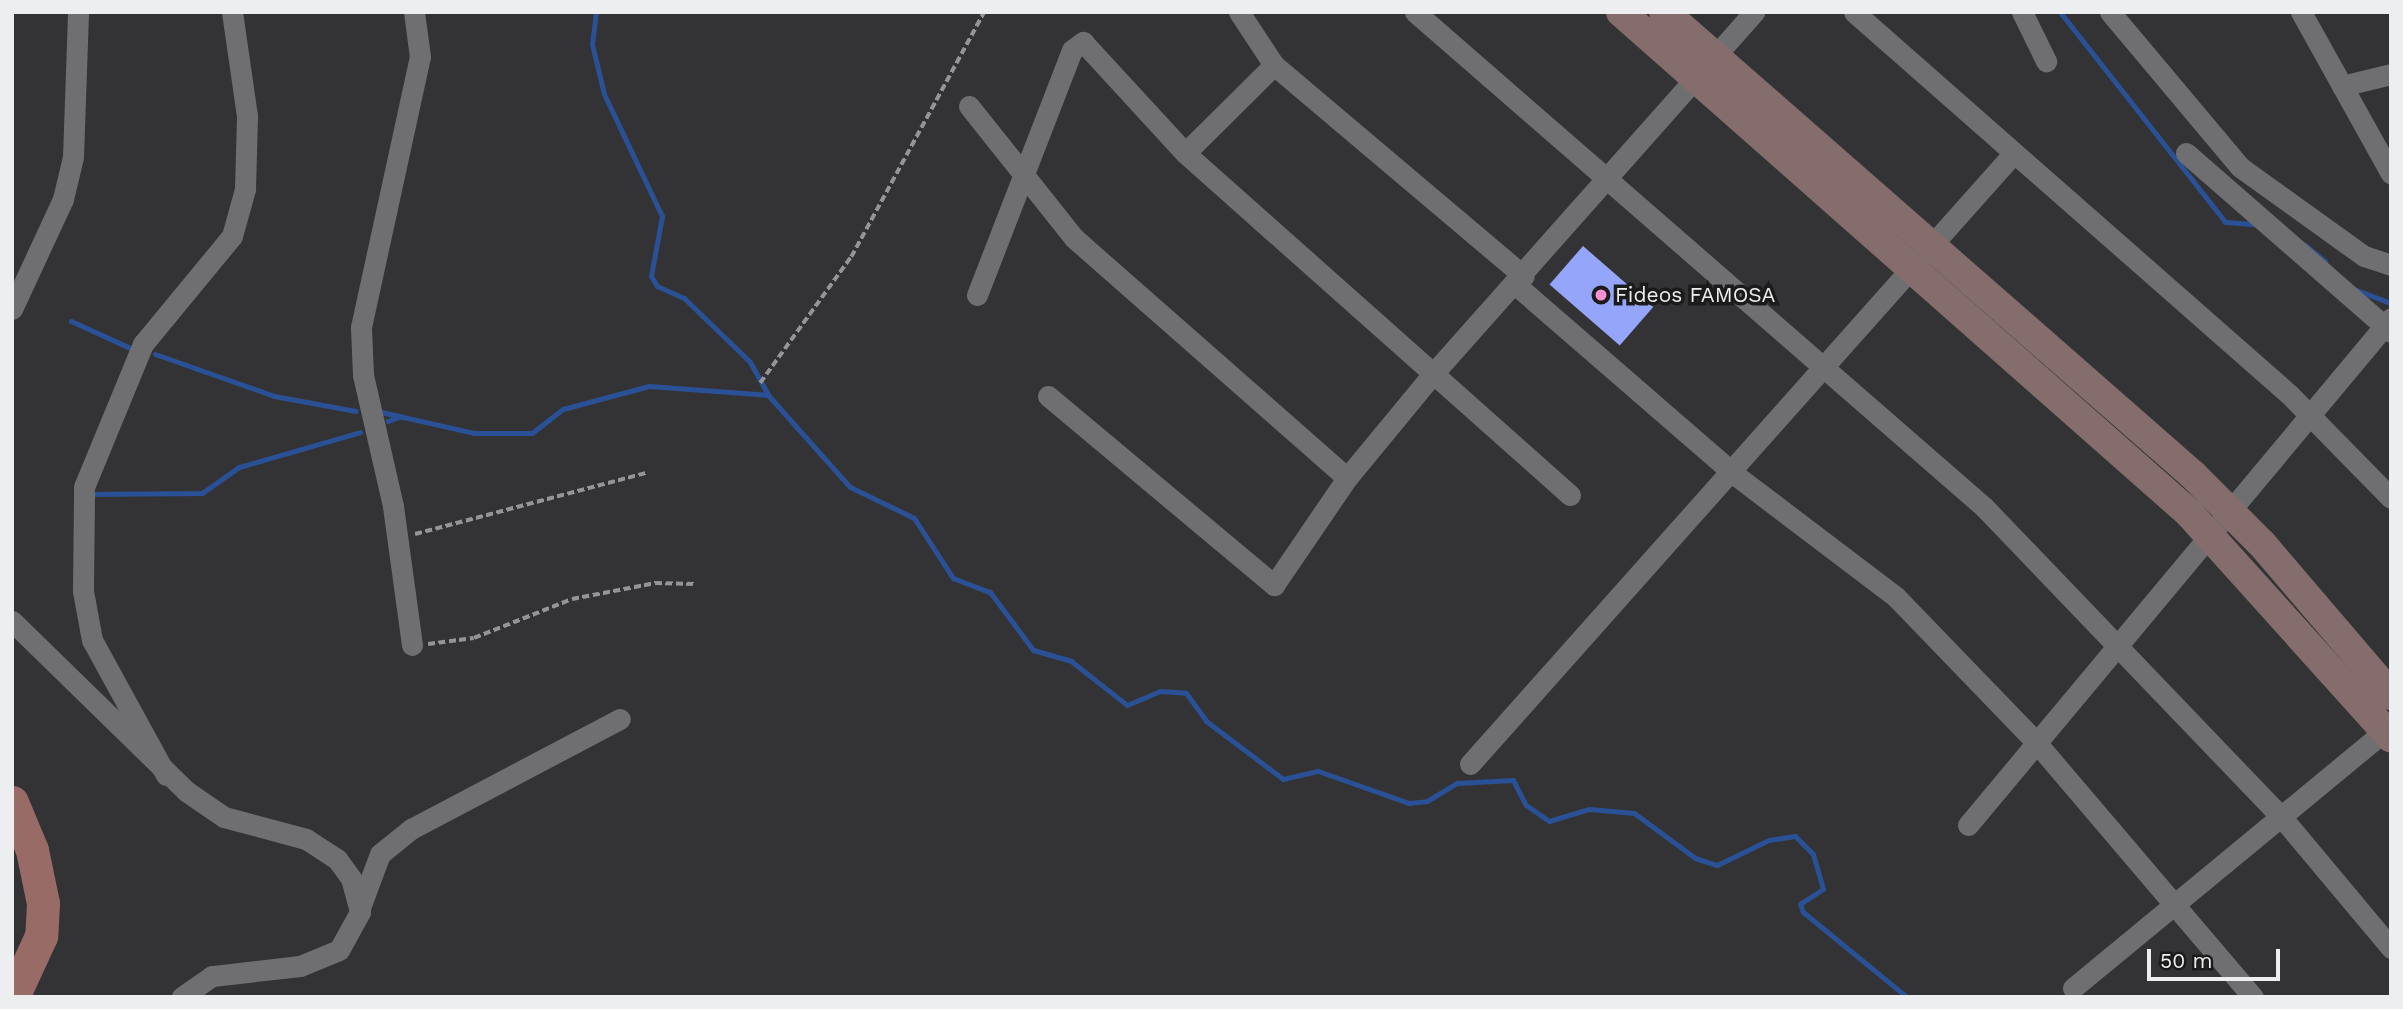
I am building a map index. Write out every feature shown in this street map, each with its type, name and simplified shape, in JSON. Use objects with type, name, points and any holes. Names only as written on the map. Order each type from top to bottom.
[{"type":"main road","points":[[1621,12],[1691,78],[1911,270],[2220,524],[2391,695]]},
{"type":"main road","points":[[1664,12],[2145,430],[2389,732]]},
{"type":"main road","points":[[12,802],[33,850],[43,903],[41,936],[13,997]]},
{"type":"street","points":[[12,309],[63,199],[73,157],[78,12]]},
{"type":"street","points":[[166,775],[92,640],[83,591],[84,487],[143,344],[232,236],[245,189],[247,116],[232,12]]},
{"type":"street","points":[[412,645],[395,537],[363,375],[360,327],[420,57],[414,12]]},
{"type":"street","points":[[1239,12],[1274,65],[1520,280],[1734,474],[1876,578],[2035,741],[2253,997]]},
{"type":"street","points":[[1415,12],[1828,366],[2121,644],[2284,820],[2391,948]]},
{"type":"street","points":[[1048,396],[1274,584],[1347,478],[1431,376],[1520,280],[1691,78],[1754,12]]},
{"type":"street","points":[[1854,12],[2012,155],[2311,417],[2391,498]]},
{"type":"street","points":[[2022,12],[2046,61]]},
{"type":"street","points":[[2109,12],[2240,167],[2364,256],[2391,265]]},
{"type":"street","points":[[2301,12],[2391,174]]},
{"type":"street","points":[[977,295],[1072,50],[1083,42],[1185,153],[1431,376],[1570,495]]},
{"type":"street","points":[[1185,153],[1274,65]]},
{"type":"street","points":[[2343,86],[2391,74]]},
{"type":"street","points":[[969,106],[1022,179],[1074,238],[1347,478]]},
{"type":"street","points":[[1968,825],[2035,741],[2121,644],[2388,325],[2186,153]]},
{"type":"street","points":[[1470,764],[1734,474],[2012,155]]},
{"type":"street","points":[[12,621],[166,775],[224,817],[306,839],[337,859],[351,878],[360,912]]},
{"type":"street","points":[[182,997],[212,976],[320,961],[352,936],[380,854],[411,830],[620,719]]},
{"type":"street","points":[[2073,988],[2176,909],[2389,732]]},
{"type":"path","points":[[761,383],[851,257],[984,12]]},
{"type":"path","points":[[395,537],[646,472]]},
{"type":"path","points":[[412,645],[474,638],[572,599],[655,583],[695,584]]},
{"type":"building","name":"Fideos FAMOSA","points":[[1583,246],[1653,307],[1620,346],[1550,284]]},
{"type":"waterway","points":[[596,12],[592,44],[604,94],[662,216],[651,276],[657,286],[684,298],[750,362],[768,395],[850,487],[914,518],[953,578],[990,592],[1033,650],[1071,661],[1127,705],[1160,691],[1186,693],[1206,721],[1283,779],[1318,771],[1409,803],[1427,801],[1457,783],[1513,780],[1526,805],[1549,821],[1589,809],[1634,813],[1695,858],[1717,865],[1769,840],[1795,836],[1813,854],[1823,889],[1800,904],[1803,912],[1907,997]]},
{"type":"waterway","points":[[2060,12],[2225,222],[2256,224]]},
{"type":"waterway","points":[[2305,245],[2325,261]]},
{"type":"waterway","points":[[2354,289],[2391,303]]},
{"type":"waterway","points":[[71,321],[128,347]]},
{"type":"waterway","points":[[155,354],[274,396],[356,411]]},
{"type":"waterway","points":[[381,412],[474,433],[532,433],[563,409],[649,386],[768,395]]},
{"type":"waterway","points":[[388,421],[401,416]]},
{"type":"waterway","points":[[88,494],[202,493],[239,467],[360,432]]},
{"type":"place","name":"Fideos FAMOSA","points":[[1601,295]]}]
